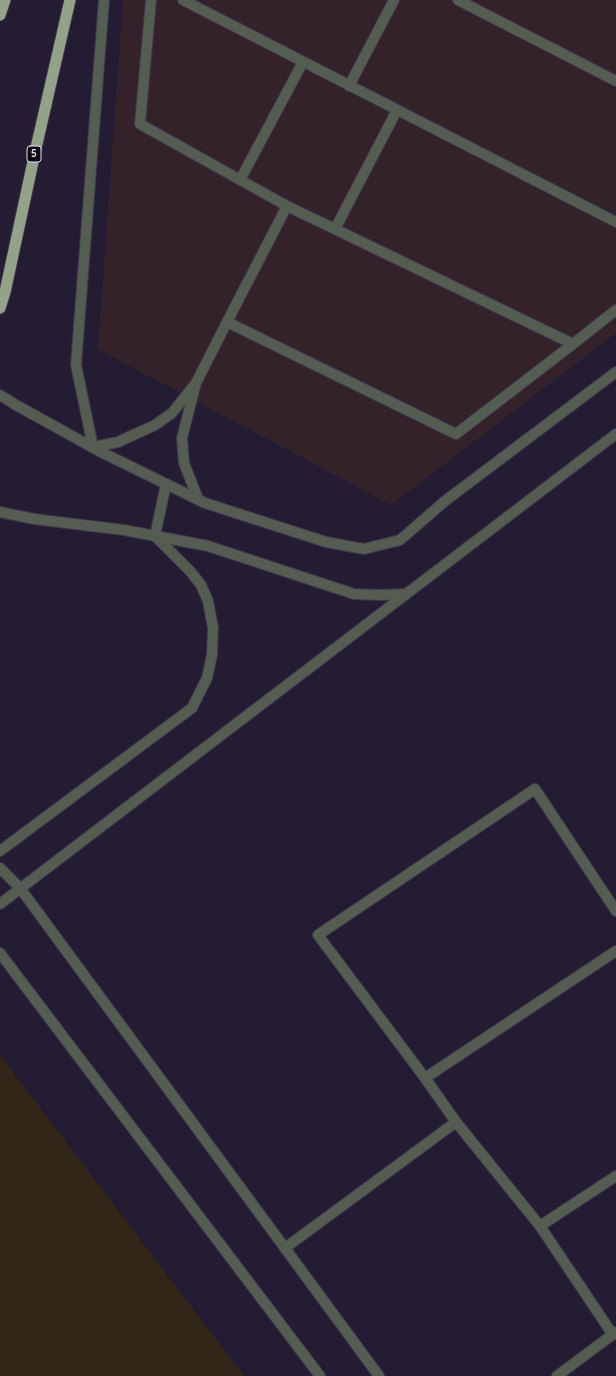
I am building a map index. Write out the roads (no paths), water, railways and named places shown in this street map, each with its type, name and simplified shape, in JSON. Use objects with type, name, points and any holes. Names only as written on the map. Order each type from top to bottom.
[{"type":"highway","points":[[0,16],[5,0]]},
{"type":"highway","name":"5","points":[[0,308],[5,292],[70,0]]},
{"type":"street","points":[[93,447],[76,364],[104,0]]},
{"type":"street","points":[[151,0],[140,124],[287,206],[573,344]]},
{"type":"street","points":[[183,0],[616,222]]},
{"type":"street","points":[[349,86],[394,0]]},
{"type":"street","points":[[458,0],[616,81]]},
{"type":"street","points":[[240,180],[303,62]]},
{"type":"street","points":[[335,229],[397,110]]},
{"type":"street","points":[[93,447],[118,442],[155,425],[172,413],[196,383],[287,206]]},
{"type":"street","points":[[227,322],[456,434],[616,310]]},
{"type":"street","points":[[0,395],[93,447],[198,499],[326,542],[364,549],[400,540],[445,501],[616,372]]},
{"type":"street","points":[[196,383],[182,438],[184,463],[198,499]]},
{"type":"street","points":[[0,904],[616,434]]},
{"type":"street","points":[[156,536],[166,484]]},
{"type":"street","points":[[0,512],[34,519],[124,530],[208,546],[354,594],[406,594]]},
{"type":"street","points":[[0,851],[192,708],[207,678],[212,655],[213,628],[208,601],[201,585],[156,536]]},
{"type":"street","points":[[557,1376],[614,1334],[540,1226],[456,1122],[318,935],[536,789],[616,911]]},
{"type":"street","points":[[0,868],[20,888],[379,1376]]},
{"type":"street","points":[[425,1078],[616,951]]},
{"type":"street","points":[[0,953],[320,1376]]},
{"type":"street","points":[[285,1248],[456,1122]]},
{"type":"street","points":[[540,1226],[616,1176]]}]
